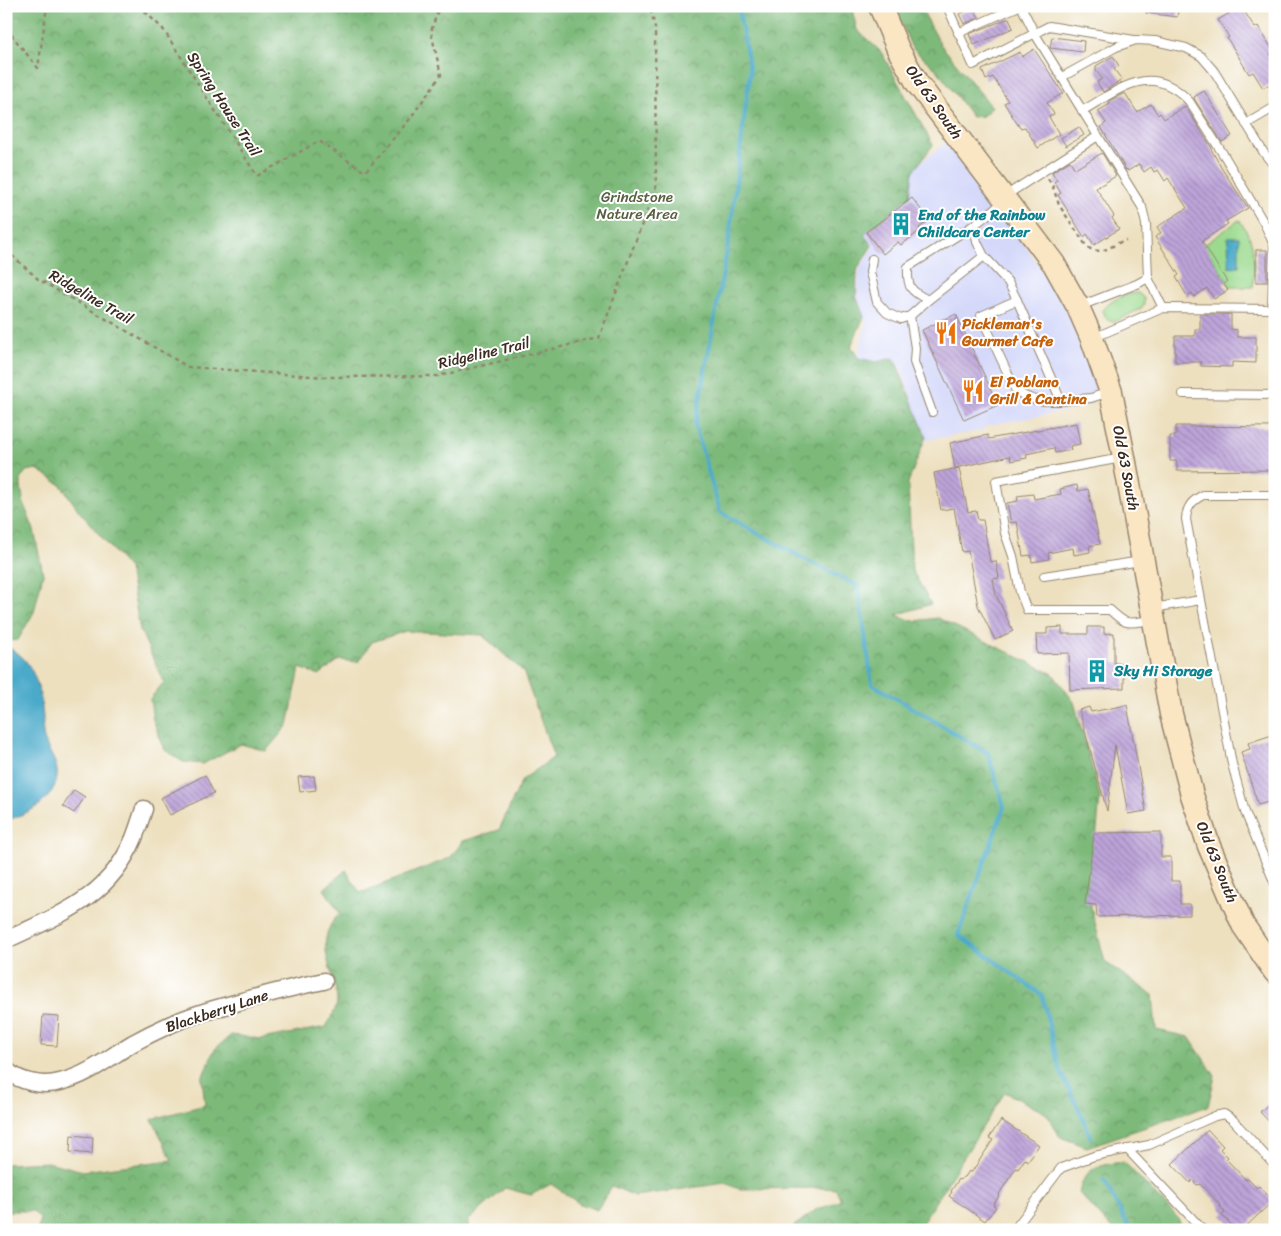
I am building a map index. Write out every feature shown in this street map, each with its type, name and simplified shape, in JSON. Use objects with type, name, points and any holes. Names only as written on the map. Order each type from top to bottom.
[{"type":"main road","name":"Old 63 South","points":[[880,6],[898,49],[917,83],[1054,264],[1078,307],[1092,339],[1111,392],[1171,714],[1192,795],[1209,846],[1243,925],[1275,972]]},
{"type":"street","points":[[6,940],[72,909],[91,896],[108,880],[123,860],[134,838],[144,809]]},
{"type":"street","name":"Blackberry Lane","points":[[6,1070],[28,1082],[42,1084],[59,1083],[92,1071],[134,1042],[168,1025],[204,1012],[277,991],[324,982]]},
{"type":"lane","points":[[947,6],[973,65],[1050,26],[1136,40],[1155,41],[1186,48],[1201,56],[1214,71],[1275,167]]},
{"type":"lane","points":[[958,33],[1020,6],[1035,34],[1142,207],[1146,224],[1148,278],[1163,308]]},
{"type":"lane","points":[[1062,77],[1116,47],[1136,40]]},
{"type":"lane","points":[[1082,111],[1123,87],[1137,82],[1157,81],[1170,86],[1183,95],[1189,101],[1225,157],[1264,223],[1274,246],[1274,309],[1163,308],[1092,339]]},
{"type":"lane","points":[[1246,124],[1275,107]]},
{"type":"lane","points":[[928,300],[912,291],[908,280],[908,267],[974,225],[1042,172],[1098,136]]},
{"type":"lane","points":[[974,225],[977,242],[984,256],[1008,282],[1017,300],[1061,401]]},
{"type":"lane","points":[[872,259],[870,272],[877,302],[887,313],[901,319],[910,316],[984,256]]},
{"type":"lane","points":[[1078,307],[1148,278]]},
{"type":"lane","points":[[1017,300],[980,316],[1015,389],[1021,395],[1031,400],[1061,401],[1091,398],[1111,392]]},
{"type":"lane","points":[[910,316],[915,348],[915,367],[932,412]]},
{"type":"lane","points":[[1184,394],[1275,395]]},
{"type":"lane","points":[[1124,457],[996,481],[1005,533],[1013,556],[1020,592],[1027,610],[1110,610],[1122,621],[1130,623],[1152,614],[1201,600]]},
{"type":"lane","points":[[1275,496],[1203,495],[1193,501],[1187,508],[1186,519],[1232,764],[1245,812],[1275,884]]},
{"type":"lane","points":[[1044,576],[1143,561]]},
{"type":"lane","points":[[1014,1230],[1061,1168],[1094,1156],[1149,1145],[1215,1116],[1224,1114],[1233,1120],[1275,1166]]},
{"type":"lane","points":[[1127,1149],[1203,1230]]},
{"type":"path","points":[[6,28],[38,68],[47,6]]},
{"type":"path","name":"Spring House Trail","points":[[139,6],[163,29],[257,176],[319,141],[365,172],[409,120],[441,75],[431,32],[439,6]]},
{"type":"path","name":"Ridgeline Trail","points":[[6,250],[38,279],[188,367],[324,377],[438,376],[599,338],[656,187],[655,28],[650,6]]},
{"type":"path","points":[[1042,172],[1052,184],[1059,205],[1087,247],[1103,251],[1126,240]]},
{"type":"shaded area","points":[[945,143],[1020,238],[1050,282],[1069,315],[1095,383],[1092,404],[1077,409],[985,426],[985,430],[926,440],[901,369],[875,367],[856,361],[866,324],[857,296],[859,270],[873,246],[849,217]]},
{"type":"green space","name":"Grindstone Nature Area","points":[[6,6],[851,6],[857,30],[881,52],[933,145],[913,172],[910,196],[864,235],[872,245],[857,270],[856,296],[864,317],[851,346],[858,358],[876,362],[894,358],[926,436],[908,483],[912,570],[931,604],[896,615],[913,621],[938,618],[1053,674],[1074,702],[1100,797],[1090,903],[1105,962],[1153,995],[1156,1030],[1189,1037],[1215,1076],[1208,1106],[1087,1147],[1060,1137],[1047,1114],[1005,1092],[920,1226],[904,1227],[899,1230],[793,1230],[794,1226],[817,1209],[841,1200],[836,1189],[739,1189],[725,1183],[635,1196],[612,1186],[597,1210],[580,1204],[551,1184],[531,1195],[505,1188],[468,1221],[468,1230],[38,1230],[40,1218],[32,1211],[6,1211],[6,1164],[48,1162],[83,1171],[172,1160],[152,1119],[205,1105],[202,1078],[214,1050],[231,1035],[261,1039],[326,1027],[337,1005],[336,990],[327,956],[327,935],[331,924],[340,913],[324,889],[346,870],[360,893],[450,858],[463,841],[499,830],[522,780],[554,757],[523,671],[482,635],[406,631],[372,642],[358,662],[339,660],[319,675],[300,668],[288,725],[266,751],[241,744],[203,764],[183,762],[165,750],[153,720],[150,699],[164,682],[140,630],[129,569],[79,511],[61,485],[37,469],[26,471],[21,478],[21,487],[24,505],[34,530],[43,574],[34,612],[18,640],[6,641]]},
{"type":"green space","points":[[894,6],[920,6],[941,45],[992,107],[983,116],[972,117],[937,70],[912,48]]},
{"type":"green space","points":[[1239,220],[1252,244],[1254,260],[1253,287],[1231,287],[1204,245]]},
{"type":"green space","points":[[1138,293],[1144,298],[1142,308],[1116,321],[1107,320],[1103,311],[1105,307],[1123,296]]},
{"type":"green space","points":[[1124,1162],[1178,1218],[1183,1230],[1113,1230],[1079,1193],[1085,1177],[1094,1168]]},
{"type":"water","points":[[1228,237],[1239,237],[1239,266],[1229,267]]},
{"type":"water","points":[[6,647],[23,658],[38,686],[44,740],[56,765],[57,779],[46,800],[34,809],[6,821]]},
{"type":"building","points":[[1147,6],[1179,6],[1177,17],[1146,13]]},
{"type":"building","points":[[1241,6],[1255,28],[1258,26],[1274,52],[1270,54],[1275,62],[1275,81],[1263,88],[1253,72],[1249,74],[1218,20]]},
{"type":"building","points":[[974,8],[979,18],[964,24],[959,14]]},
{"type":"building","points":[[1009,18],[1013,28],[974,45],[969,34]]},
{"type":"building","points":[[1052,37],[1084,41],[1083,52],[1050,48]]},
{"type":"building","points":[[1034,49],[1063,93],[1047,103],[1054,114],[1049,117],[1059,134],[1038,148],[1025,127],[1020,128],[1004,103],[1008,101],[993,77],[986,80],[982,70],[1020,52],[1022,57]]},
{"type":"building","points":[[1113,56],[1119,66],[1114,69],[1122,80],[1103,92],[1097,82],[1102,79],[1096,71],[1096,66]]},
{"type":"building","points":[[1204,91],[1232,136],[1222,142],[1195,100],[1194,97]]},
{"type":"building","points":[[1125,93],[1137,112],[1151,104],[1158,115],[1160,113],[1164,119],[1185,106],[1212,148],[1222,169],[1248,208],[1226,221],[1228,224],[1202,241],[1227,282],[1223,284],[1228,290],[1214,299],[1207,288],[1194,297],[1192,293],[1187,296],[1176,277],[1179,275],[1155,237],[1161,233],[1157,227],[1187,208],[1168,178],[1165,181],[1158,170],[1154,172],[1151,167],[1144,172],[1139,164],[1128,171],[1126,170],[1101,127],[1106,123],[1098,111],[1110,104],[1109,101]]},
{"type":"building","points":[[1079,127],[1084,135],[1066,146],[1061,138]]},
{"type":"building","points":[[1102,153],[1116,176],[1096,188],[1114,216],[1112,218],[1119,229],[1094,245],[1087,234],[1084,237],[1058,195],[1061,193],[1054,182],[1057,180],[1052,172],[1070,161],[1075,169]]},
{"type":"building","name":"End of the Rainbow Childcare Center","points":[[912,198],[929,220],[919,228],[921,230],[901,245],[898,242],[883,254],[866,232]]},
{"type":"building","points":[[1256,250],[1267,250],[1267,282],[1256,282]]},
{"type":"building","points":[[956,314],[998,405],[964,420],[922,330]]},
{"type":"building","points":[[1200,314],[1231,314],[1231,329],[1237,330],[1237,337],[1256,337],[1256,363],[1232,362],[1232,367],[1201,366],[1201,362],[1175,362],[1175,336],[1195,336],[1195,329],[1200,329]]},
{"type":"building","points":[[1076,423],[1080,444],[1070,446],[1071,450],[1055,453],[1054,448],[1026,454],[1027,458],[1011,461],[1010,456],[955,468],[950,443],[988,435],[988,439]]},
{"type":"building","points":[[1176,426],[1271,427],[1271,435],[1275,435],[1275,462],[1271,462],[1271,470],[1177,471],[1177,461],[1170,461],[1170,436],[1176,436]]},
{"type":"building","points":[[959,468],[968,512],[976,511],[978,520],[983,520],[990,562],[996,561],[999,578],[993,579],[996,595],[1013,631],[995,640],[978,606],[968,551],[962,552],[954,508],[941,510],[934,473]]},
{"type":"building","points":[[1077,485],[1078,491],[1088,489],[1100,544],[1089,546],[1090,552],[1074,555],[1073,548],[1048,553],[1049,559],[1032,562],[1031,555],[1023,556],[1017,522],[1011,523],[1007,503],[1018,501],[1017,496],[1033,494],[1034,499],[1061,494],[1060,489]]},
{"type":"building","points":[[1062,627],[1062,634],[1088,634],[1088,627],[1104,627],[1104,634],[1114,633],[1114,663],[1124,663],[1124,688],[1070,690],[1069,653],[1037,654],[1036,634],[1047,634],[1047,628]]},
{"type":"building","points":[[1127,705],[1146,811],[1128,814],[1115,745],[1107,811],[1079,710],[1089,707],[1091,712]]},
{"type":"building","points":[[1275,734],[1275,800],[1258,805],[1241,752],[1250,749],[1248,743]]},
{"type":"building","points":[[205,775],[214,793],[170,815],[161,798]]},
{"type":"building","points":[[314,776],[316,790],[300,792],[298,777]]},
{"type":"building","points":[[74,790],[85,797],[74,813],[63,806]]},
{"type":"building","points":[[1161,832],[1161,857],[1171,857],[1171,881],[1180,881],[1180,904],[1190,904],[1190,915],[1097,917],[1096,905],[1085,904],[1094,833]]},
{"type":"building","points":[[43,1015],[59,1016],[57,1046],[41,1045]]},
{"type":"building","points":[[1275,1098],[1275,1128],[1260,1112]]},
{"type":"building","points":[[1001,1120],[1039,1145],[1028,1161],[1025,1159],[1018,1169],[1016,1168],[993,1205],[996,1207],[985,1221],[949,1196],[959,1179],[961,1180],[965,1177],[969,1171],[971,1173],[993,1140],[989,1138]]},
{"type":"building","points":[[1208,1130],[1223,1146],[1220,1149],[1228,1157],[1226,1159],[1246,1180],[1248,1179],[1257,1188],[1259,1186],[1273,1201],[1242,1230],[1236,1230],[1222,1215],[1225,1213],[1221,1206],[1200,1184],[1197,1185],[1192,1180],[1190,1183],[1172,1164]]},
{"type":"building","points":[[71,1135],[93,1137],[92,1154],[70,1152]]},
{"type":"waterway","points":[[738,6],[750,71],[729,239],[695,426],[720,512],[804,559],[858,586],[872,684],[988,753],[1004,807],[958,935],[1042,995],[1059,1068],[1091,1138]]},
{"type":"waterway","points":[[1104,1180],[1130,1230]]},
{"type":"place","name":"End of the Rainbow Childcare Center","points":[[901,224]]},
{"type":"place","name":"Pickleman's Gourmet Cafe","points":[[946,333]]},
{"type":"place","name":"El Poblano Grill & Cantina","points":[[973,391]]},
{"type":"place","name":"Sky Hi Storage","points":[[1097,671]]}]
